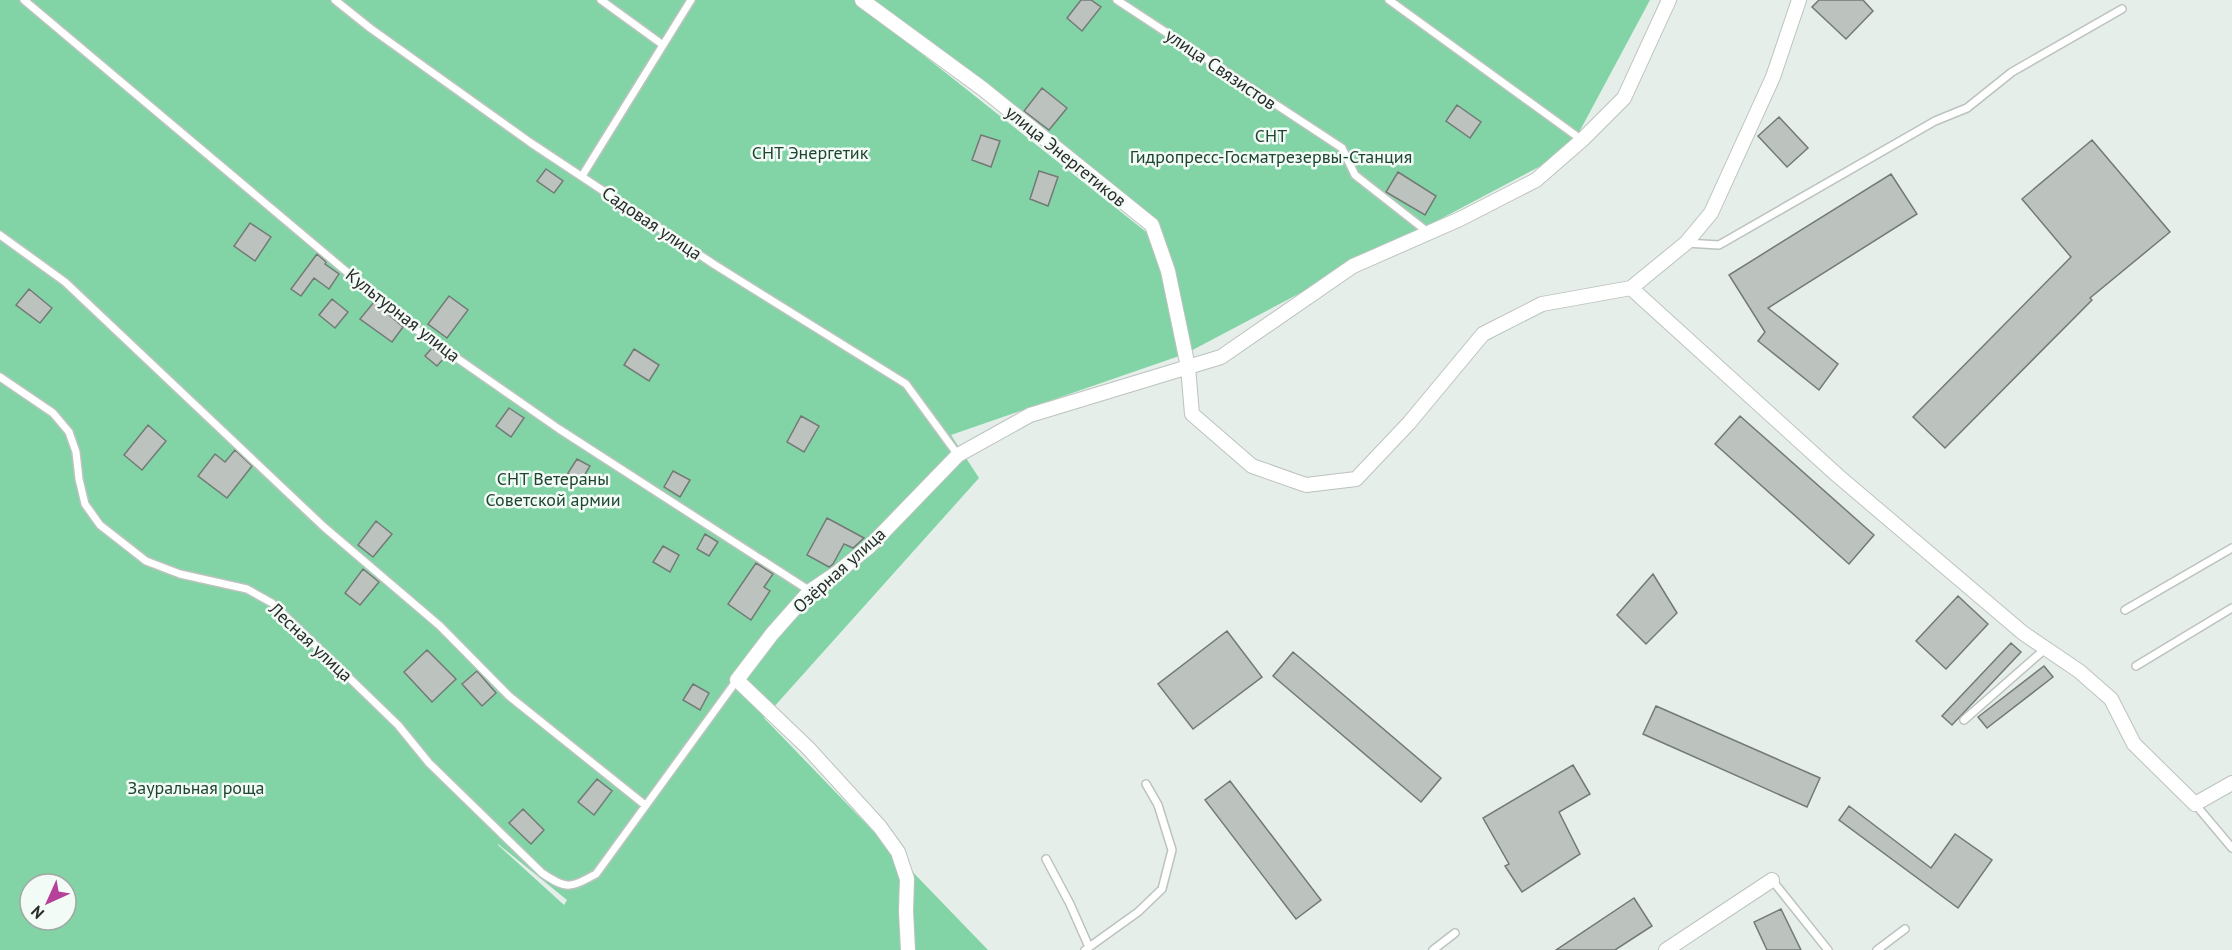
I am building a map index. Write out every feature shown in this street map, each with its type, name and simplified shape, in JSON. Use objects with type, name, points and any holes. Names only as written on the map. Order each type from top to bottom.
[{"type":"street","name":"улица Энергетиков","points":[[862,0],[983,88],[1152,225],[1168,271],[1188,367],[1192,414],[1252,466],[1306,484],[1356,479],[1409,423],[1483,334],[1542,304],[1631,288]]},
{"type":"street","name":"Озёрная улица","points":[[737,680],[772,634],[810,591],[838,573],[870,546],[958,455],[1030,415],[1221,357],[1353,266],[1429,233],[1536,180],[1582,140],[1624,98],[1669,0]]},
{"type":"street","points":[[1799,0],[1773,76],[1711,213],[1686,243],[1631,288],[1837,475],[2045,649],[2079,671],[2111,699],[2134,744],[2195,804],[2232,783]]},
{"type":"street","points":[[737,680],[808,748],[880,827],[898,852],[907,879],[908,950]]},
{"type":"street","points":[[1666,950],[1772,880]]},
{"type":"lane","name":"Культурная улица","points":[[24,0],[411,326],[559,429],[810,591]]},
{"type":"lane","name":"Садовая улица","points":[[335,0],[370,28],[714,265],[906,384],[958,455]]},
{"type":"lane","points":[[601,0],[663,45]]},
{"type":"lane","points":[[582,176],[691,0]]},
{"type":"lane","name":"улица Связистов","points":[[1117,0],[1342,148],[1355,175],[1429,233]]},
{"type":"lane","points":[[1389,0],[1582,140]]},
{"type":"lane","points":[[1686,243],[1719,245],[1935,121],[1967,108],[2012,72],[2122,9]]},
{"type":"lane","points":[[0,235],[65,282],[324,527],[440,626],[509,696],[645,805]]},
{"type":"lane","name":"Лесная улица","points":[[0,377],[53,413],[69,432],[76,452],[85,504],[100,525],[146,561],[180,574],[247,589],[272,603],[398,725],[429,763],[542,873],[560,885],[576,885]]},
{"type":"lane","points":[[2125,610],[2232,548]]},
{"type":"lane","points":[[2136,666],[2232,608]]},
{"type":"lane","points":[[1964,720],[2045,649]]},
{"type":"lane","name":"Озёрная улица","points":[[576,885],[596,874],[737,680]]},
{"type":"lane","points":[[1046,859],[1070,904],[1087,949],[1138,912],[1162,889],[1172,850],[1158,805],[1146,784]]},
{"type":"lane","points":[[2195,804],[2232,848]]},
{"type":"lane","points":[[1772,880],[1828,950]]},
{"type":"lane","points":[[1877,950],[1905,929]]},
{"type":"lane","points":[[1433,950],[1455,933]]},
{"type":"green space","points":[[0,0],[854,0],[1155,239],[1152,225],[857,0],[1650,0],[1569,151],[1185,354],[951,435],[979,478],[764,718],[988,950],[0,950]],"holes":[[[498,844],[567,900],[564,905]]]},
{"type":"building","points":[[1081,0],[1091,0],[1101,7],[1082,31],[1067,18]]},
{"type":"building","points":[[1819,0],[1863,0],[1873,11],[1846,39],[1812,7]]},
{"type":"building","points":[[1042,88],[1067,108],[1049,130],[1024,111]]},
{"type":"building","points":[[1457,105],[1481,122],[1470,138],[1446,121]]},
{"type":"building","points":[[1779,117],[1808,148],[1787,167],[1758,136]]},
{"type":"building","points":[[981,135],[1000,141],[991,167],[972,160]]},
{"type":"building","points":[[2092,140],[2170,232],[2090,298],[2092,300],[1945,448],[1913,417],[2071,257],[2022,199]]},
{"type":"building","points":[[546,169],[563,181],[554,193],[537,181]]},
{"type":"building","points":[[1039,171],[1058,177],[1048,206],[1030,199]]},
{"type":"building","points":[[1398,172],[1436,196],[1425,215],[1386,192]]},
{"type":"building","points":[[1891,174],[1917,214],[1768,308],[1838,364],[1819,390],[1758,341],[1765,332],[1729,275]]},
{"type":"building","points":[[250,223],[271,237],[255,261],[234,246]]},
{"type":"building","points":[[317,254],[326,262],[325,264],[339,274],[329,289],[314,278],[301,296],[291,289]]},
{"type":"building","points":[[29,289],[52,308],[40,323],[16,305]]},
{"type":"building","points":[[449,296],[468,310],[447,338],[428,324]]},
{"type":"building","points":[[332,299],[348,312],[335,328],[319,315]]},
{"type":"building","points":[[374,302],[403,327],[392,342],[360,319]]},
{"type":"building","points":[[432,348],[445,357],[437,366],[425,356]]},
{"type":"building","points":[[634,349],[659,365],[649,381],[624,365]]},
{"type":"building","points":[[509,408],[524,418],[511,437],[496,426]]},
{"type":"building","points":[[801,416],[819,426],[804,452],[787,442]]},
{"type":"building","points":[[1740,416],[1874,535],[1849,564],[1715,444]]},
{"type":"building","points":[[148,425],[166,441],[142,470],[124,455]]},
{"type":"building","points":[[235,450],[252,466],[227,498],[198,476],[215,454],[225,462]]},
{"type":"building","points":[[577,459],[590,466],[581,481],[568,473]]},
{"type":"building","points":[[673,471],[690,480],[680,497],[664,487]]},
{"type":"building","points":[[827,518],[864,538],[853,548],[844,544],[829,567],[807,555]]},
{"type":"building","points":[[376,521],[392,534],[373,557],[358,545]]},
{"type":"building","points":[[705,534],[718,542],[709,556],[697,549]]},
{"type":"building","points":[[663,546],[679,555],[670,572],[653,562]]},
{"type":"building","points":[[756,563],[773,574],[764,587],[770,591],[751,620],[728,604]]},
{"type":"building","points":[[363,569],[379,582],[360,605],[345,593]]},
{"type":"building","points":[[1653,574],[1677,613],[1646,644],[1617,615]]},
{"type":"building","points":[[1958,596],[1988,624],[1946,669],[1916,641]]},
{"type":"building","points":[[1227,631],[1262,677],[1193,729],[1158,684]]},
{"type":"building","points":[[2011,643],[2021,652],[1952,725],[1942,716]]},
{"type":"building","points":[[427,650],[456,679],[432,702],[404,672]]},
{"type":"building","points":[[1293,652],[1441,778],[1421,802],[1273,676]]},
{"type":"building","points":[[2044,666],[2053,677],[1987,728],[1978,717]]},
{"type":"building","points":[[477,671],[496,693],[482,706],[462,684]]},
{"type":"building","points":[[693,684],[709,693],[700,710],[683,700]]},
{"type":"building","points":[[1656,706],[1820,778],[1807,807],[1643,734]]},
{"type":"building","points":[[1573,765],[1590,794],[1559,812],[1580,854],[1522,892],[1505,866],[1509,864],[1483,818]]},
{"type":"building","points":[[597,779],[612,791],[594,815],[578,802]]},
{"type":"building","points":[[1230,781],[1321,900],[1296,919],[1205,800]]},
{"type":"building","points":[[1849,806],[1931,868],[1955,834],[1992,860],[1958,908],[1839,820]]},
{"type":"building","points":[[523,809],[544,830],[531,844],[509,823]]},
{"type":"building","points":[[1634,898],[1652,926],[1615,950],[1556,950]]},
{"type":"building","points":[[1781,909],[1801,950],[1767,950],[1754,922]]},
{"type":"park label","name":"СНТ Гидропресс-Госматрезервы-Станция","points":[[1271,145]]},
{"type":"park label","name":"СНТ Энергетик","points":[[810,152]]},
{"type":"park label","name":"СНТ Ветераны Советской армии","points":[[553,488]]},
{"type":"park label","name":"Зауральная роща","points":[[196,787]]}]
